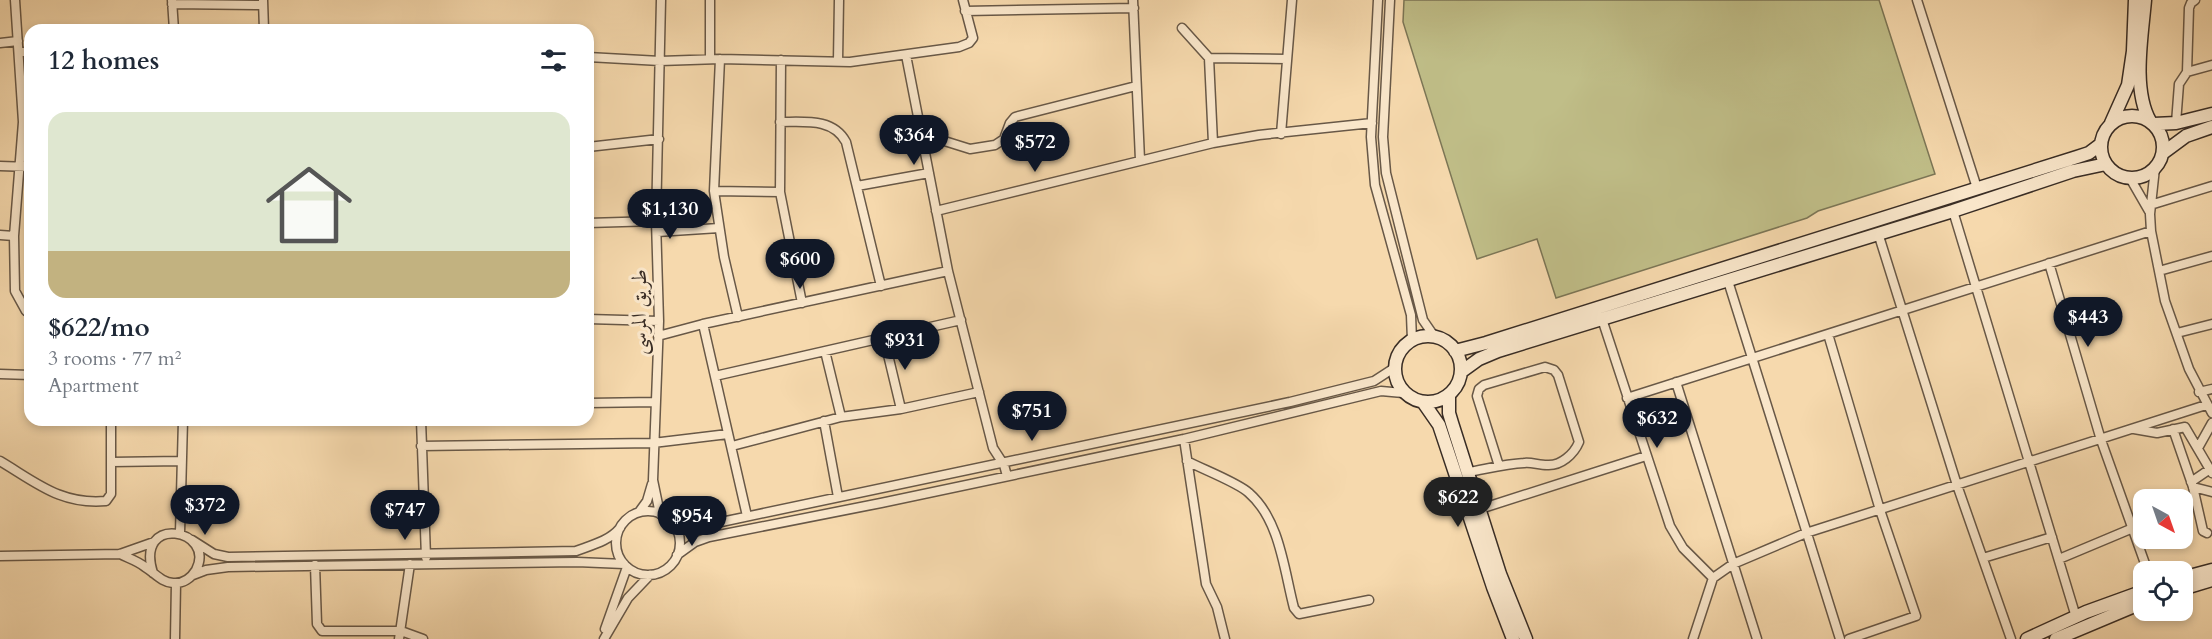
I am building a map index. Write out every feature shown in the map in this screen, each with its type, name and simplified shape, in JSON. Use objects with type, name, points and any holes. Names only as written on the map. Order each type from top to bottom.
[{"type":"street","points":[[15,0],[24,96]]},
{"type":"street","name":"طريق المرسى","points":[[639,512],[647,501],[652,480],[656,402],[659,321],[656,221],[661,0]]},
{"type":"street","points":[[710,0],[715,59],[714,191],[719,228],[738,317]]},
{"type":"street","points":[[838,61],[839,0]]},
{"type":"street","points":[[594,57],[660,61],[715,59],[838,61],[906,55],[959,47],[969,43],[973,38],[963,0]]},
{"type":"street","points":[[1281,134],[1292,0]]},
{"type":"street","points":[[1378,0],[1372,123],[1375,185],[1411,315],[1412,340]]},
{"type":"street","points":[[1389,0],[1383,137],[1386,173],[1424,320],[1434,336]]},
{"type":"street","points":[[1917,0],[1977,188]]},
{"type":"street","points":[[2135,0],[2133,51],[2128,85],[2111,123],[2104,132],[2101,154],[2106,164],[2119,176],[2130,178],[2148,174],[2155,168]]},
{"type":"street","points":[[2145,0],[2141,96],[2144,110],[2162,137],[2163,153]]},
{"type":"street","points":[[2176,123],[2179,84],[2187,72],[2189,8],[2190,3],[2195,0]]},
{"type":"street","points":[[174,24],[172,2],[263,2],[264,24]]},
{"type":"street","points":[[965,11],[1134,4],[1140,160]]},
{"type":"street","points":[[1182,28],[1209,58],[1213,143]]},
{"type":"street","points":[[0,44],[18,41]]},
{"type":"street","points":[[19,52],[24,52]]},
{"type":"street","points":[[906,55],[948,271],[993,448],[1007,476]]},
{"type":"street","points":[[1209,58],[1287,59]]},
{"type":"street","points":[[781,60],[780,192],[802,303]]},
{"type":"street","points":[[2187,72],[2212,65]]},
{"type":"street","points":[[922,134],[970,149],[995,145],[1004,139],[1015,117],[1136,86]]},
{"type":"street","points":[[2111,123],[2130,115],[2144,117],[2152,122],[2176,123],[2212,114]]},
{"type":"street","points":[[780,122],[816,122],[830,125],[837,129],[846,142],[881,286]]},
{"type":"street","points":[[936,211],[1213,143],[1259,135],[1372,123]]},
{"type":"street","points":[[2212,127],[2186,136],[2163,153],[2155,168],[2149,209],[2165,301],[2189,369],[2212,413]]},
{"type":"street","points":[[594,146],[659,139]]},
{"type":"street","points":[[1461,372],[1479,359],[1498,351],[1602,319],[1977,188],[2089,153],[2101,144]]},
{"type":"street","points":[[1455,351],[1697,284],[1728,280],[1953,211],[2073,171],[2106,164]]},
{"type":"street","points":[[0,166],[24,167]]},
{"type":"street","points":[[24,173],[14,236],[15,291],[24,308]]},
{"type":"street","points":[[857,186],[929,173]]},
{"type":"street","points":[[1374,174],[1386,173]]},
{"type":"street","points":[[2130,178],[2149,209]]},
{"type":"street","points":[[2149,209],[2212,186]]},
{"type":"street","points":[[714,191],[780,192]]},
{"type":"street","points":[[1953,211],[2076,617]]},
{"type":"street","points":[[594,224],[656,221]]},
{"type":"street","points":[[657,232],[719,228]]},
{"type":"street","points":[[1627,398],[2151,231]]},
{"type":"street","points":[[1878,233],[1957,485],[2011,639]]},
{"type":"street","points":[[0,235],[14,236]]},
{"type":"street","points":[[2159,271],[2212,256]]},
{"type":"street","points":[[2049,263],[2101,440],[2133,528],[2059,559]]},
{"type":"street","points":[[658,336],[948,271]]},
{"type":"street","points":[[1728,280],[1840,639]]},
{"type":"street","points":[[594,319],[659,321]]},
{"type":"street","points":[[1602,319],[1646,456],[1676,538],[1713,578]]},
{"type":"street","points":[[715,376],[961,320]]},
{"type":"street","points":[[704,324],[747,516]]},
{"type":"street","points":[[2178,333],[2212,324]]},
{"type":"street","points":[[1828,334],[1880,510],[1916,616],[1849,639]]},
{"type":"street","points":[[1434,336],[1442,339],[1455,351],[1461,365],[1461,372],[1457,385],[1449,395],[1441,400],[1423,402],[1412,399],[1404,393],[1396,381],[1394,368],[1403,347],[1419,337],[1434,336]]},
{"type":"street","points":[[884,338],[901,410]]},
{"type":"street","points":[[825,351],[841,417]]},
{"type":"street","points":[[1468,471],[1527,462],[1549,466],[1560,463],[1576,449],[1579,442],[1558,375],[1554,370],[1545,367],[1484,385],[1479,389],[1478,396],[1500,466]]},
{"type":"street","points":[[0,556],[120,554],[154,542],[166,534],[180,533],[214,554],[228,557],[576,551],[606,540],[614,535],[627,519],[639,512],[660,514],[672,522],[696,526],[1279,404],[1365,384],[1382,377],[1394,368]]},
{"type":"street","points":[[0,374],[24,375]]},
{"type":"street","points":[[1676,382],[1757,639]]},
{"type":"street","points":[[2199,392],[2212,389]]},
{"type":"street","points":[[120,554],[144,566],[163,581],[176,584],[193,575],[218,568],[427,563],[577,562],[625,565],[641,574],[650,574],[666,569],[677,555],[695,542],[709,537],[1184,439],[1381,391],[1404,393]]},
{"type":"street","points":[[732,446],[841,417],[901,410],[979,392]]},
{"type":"street","points":[[1449,395],[1449,413],[1500,574],[1513,639]]},
{"type":"street","points":[[594,403],[656,402]]},
{"type":"street","points":[[1423,402],[1439,425],[1510,617],[1526,639]]},
{"type":"street","points":[[1693,639],[1713,578],[1733,564],[1806,533],[2206,405]]},
{"type":"street","points":[[824,421],[838,497]]},
{"type":"street","points":[[2198,448],[2212,423]]},
{"type":"street","points":[[0,462],[59,496],[85,502],[106,501],[110,498],[111,426]]},
{"type":"street","points":[[180,533],[183,426]]},
{"type":"street","points":[[421,426],[427,563]]},
{"type":"street","points":[[2133,429],[2157,433],[2181,427],[2187,429],[2211,471],[2192,484]]},
{"type":"street","points":[[2174,429],[2192,484],[2203,531],[2210,529]]},
{"type":"street","points":[[421,446],[653,443],[728,434]]},
{"type":"street","points":[[1184,439],[1206,584],[1217,608],[1225,639]]},
{"type":"street","points":[[1480,509],[1646,456]]},
{"type":"street","points":[[111,462],[181,461]]},
{"type":"street","points":[[1187,461],[1249,492],[1263,510],[1274,527],[1294,608],[1299,614],[1369,600]]},
{"type":"street","name":"طريق المرسى","points":[[652,480],[660,514]]},
{"type":"street","points":[[2192,484],[2212,492]]},
{"type":"street","points":[[672,522],[678,532],[680,544],[677,555]]},
{"type":"street","points":[[603,639],[625,565],[617,552],[616,540],[620,528]]},
{"type":"street","points":[[1983,558],[2052,537]]},
{"type":"street","points":[[192,540],[199,551],[199,564],[193,575]]},
{"type":"street","points":[[153,573],[148,557],[154,542]]},
{"type":"street","points":[[400,635],[410,564]]},
{"type":"street","points":[[315,566],[317,624],[322,631],[400,635],[423,639]]},
{"type":"street","points":[[2193,575],[2212,570]]},
{"type":"street","points":[[603,639],[628,598],[650,574]]},
{"type":"street","points":[[2193,586],[2212,580]]},
{"type":"street","points":[[175,639],[176,584]]},
{"type":"street","points":[[2027,639],[2133,595]]},
{"type":"street","points":[[2056,639],[2133,607]]},
{"type":"shaded area","points":[[1404,0],[1879,0],[1935,174],[1818,211],[1807,218],[1556,298],[1537,239],[1477,259],[1403,22]]}]
